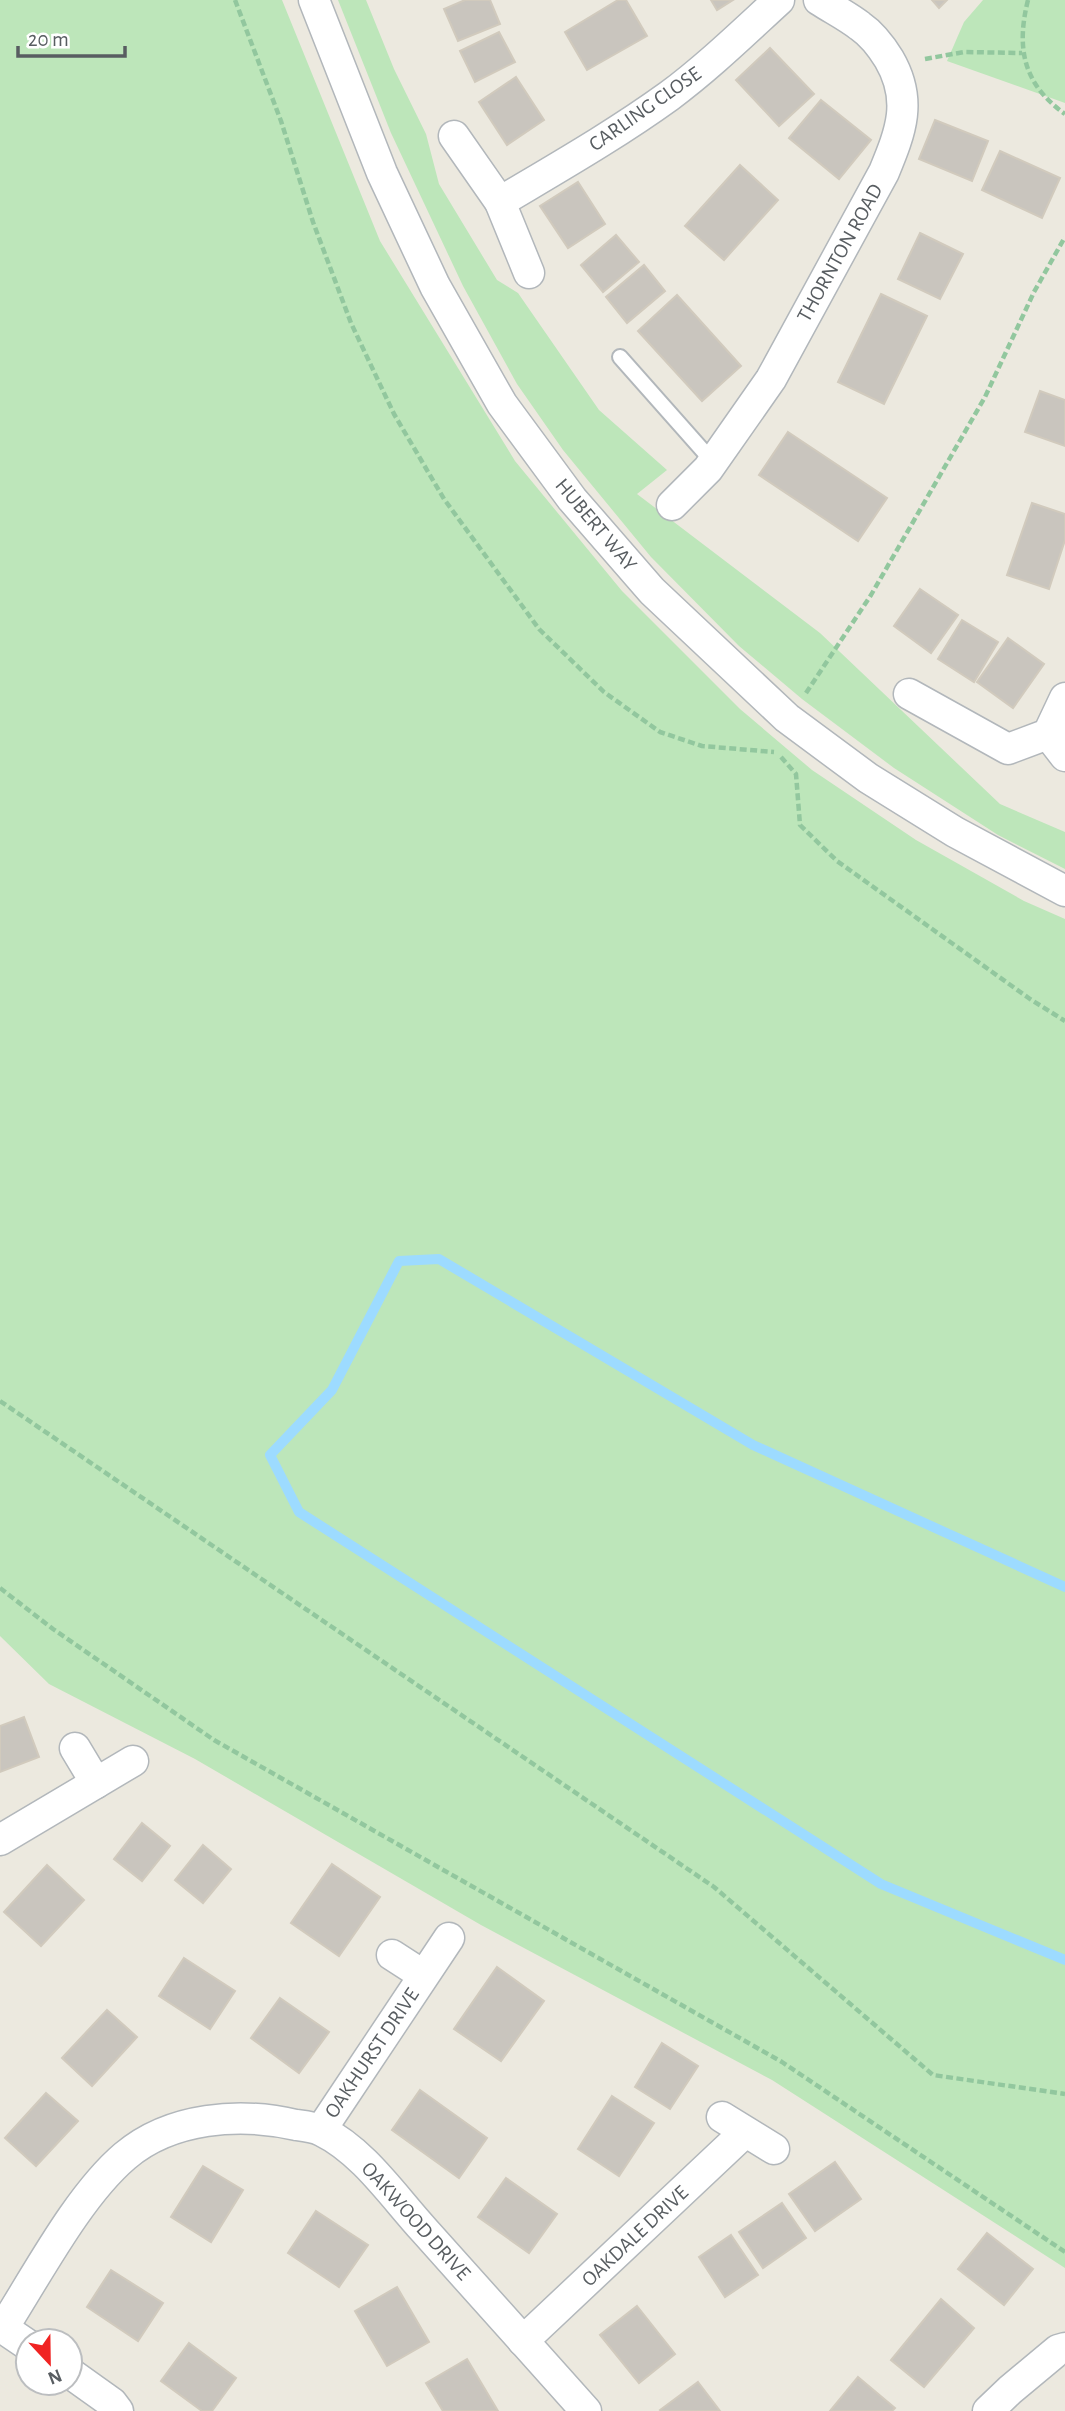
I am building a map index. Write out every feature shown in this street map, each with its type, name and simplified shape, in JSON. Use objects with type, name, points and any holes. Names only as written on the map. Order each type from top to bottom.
[{"type":"street","name":"HUBERT WAY","points":[[314,0],[388,186],[435,286],[502,404],[572,499],[652,591],[788,718],[879,785],[955,832],[1065,891]]},
{"type":"street","name":"CARLING CLOSE","points":[[500,202],[607,138],[670,95],[718,57],[779,0]]},
{"type":"street","name":"THORNTON ROAD","points":[[672,505],[713,462],[771,379],[884,172],[901,124],[904,102],[901,84],[880,44],[861,27],[819,0]]},
{"type":"street","points":[[454,136],[500,202],[529,273]]},
{"type":"street","points":[[909,694],[1008,749],[1057,745],[1065,698]]},
{"type":"street","points":[[75,1748],[96,1783]]},
{"type":"street","points":[[0,1840],[133,1761]]},
{"type":"street","name":"OAKHURST DRIVE","points":[[321,2130],[449,1938]]},
{"type":"street","name":"OAKHURST DRIVE","points":[[392,1955],[424,1975]]},
{"type":"street","name":"OAKWOOD DRIVE","points":[[2,2327],[98,2184],[135,2149],[185,2125],[255,2118],[321,2130],[366,2163],[586,2411]]},
{"type":"street","name":"OAKDALE DRIVE","points":[[523,2341],[734,2124],[774,2149]]},
{"type":"street","points":[[988,2411],[1058,2350],[1065,2348]]},
{"type":"street","points":[[84,2383],[112,2403],[118,2411]]},
{"type":"lane","points":[[620,356],[713,462]]},
{"type":"path","points":[[236,0],[351,323],[394,414],[444,499],[540,629],[604,692],[660,732],[702,746],[776,752],[796,774],[800,825],[837,861],[1065,1021]]},
{"type":"path","points":[[1028,0],[1022,24],[1022,53],[1031,76],[1051,104],[1065,114]]},
{"type":"path","points":[[893,66],[964,52],[1022,53]]},
{"type":"path","points":[[788,718],[822,672],[871,595],[985,397],[1034,292],[1065,237]]},
{"type":"path","points":[[0,1401],[714,1887],[933,2075],[1065,2094]]},
{"type":"path","points":[[0,1588],[53,1629],[214,1740],[782,2062],[1065,2252]]},
{"type":"green space","points":[[0,0],[282,0],[380,241],[515,461],[622,591],[740,709],[812,770],[916,840],[1024,901],[1065,919],[1065,2268],[772,2080],[481,1925],[195,1759],[49,1684],[0,1636]]},
{"type":"green space","points":[[338,0],[366,0],[394,69],[426,134],[439,184],[497,280],[518,293],[599,410],[667,470],[637,494],[820,633],[1000,804],[1065,832],[1065,869],[998,835],[894,768],[802,699],[739,646],[651,557],[563,450],[517,384],[463,286],[391,133]]},
{"type":"green space","points":[[983,0],[1065,0],[1065,103],[947,61],[964,22]]},
{"type":"building","points":[[465,0],[490,0],[500,24],[458,41],[444,9]]},
{"type":"building","points":[[618,0],[626,0],[647,36],[587,70],[565,32]]},
{"type":"building","points":[[711,0],[733,0],[717,10]]},
{"type":"building","points":[[932,0],[947,0],[939,8]]},
{"type":"building","points":[[499,32],[515,62],[475,82],[460,51]]},
{"type":"building","points":[[770,48],[814,94],[779,126],[736,80]]},
{"type":"building","points":[[516,77],[544,120],[507,145],[479,102]]},
{"type":"building","points":[[821,100],[871,140],[839,179],[789,138]]},
{"type":"building","points":[[935,120],[988,141],[972,181],[919,159]]},
{"type":"building","points":[[1000,151],[1060,178],[1042,218],[982,190]]},
{"type":"building","points":[[740,165],[778,200],[724,260],[685,226]]},
{"type":"building","points":[[578,182],[605,224],[568,248],[540,206]]},
{"type":"building","points":[[920,233],[963,254],[940,299],[898,279]]},
{"type":"building","points":[[616,235],[639,262],[603,292],[581,265]]},
{"type":"building","points":[[644,265],[665,291],[627,323],[606,297]]},
{"type":"building","points":[[881,294],[927,316],[884,404],[838,382]]},
{"type":"building","points":[[677,295],[741,366],[702,401],[638,331]]},
{"type":"building","points":[[1040,391],[1065,400],[1065,446],[1025,432]]},
{"type":"building","points":[[788,432],[887,498],[858,541],[759,475]]},
{"type":"building","points":[[1032,503],[1065,514],[1065,540],[1049,589],[1007,575]]},
{"type":"building","points":[[920,589],[958,615],[931,653],[894,626]]},
{"type":"building","points":[[962,620],[998,642],[974,682],[938,659]]},
{"type":"building","points":[[1008,638],[1044,664],[1013,708],[977,682]]},
{"type":"building","points":[[24,1717],[39,1757],[0,1772],[0,1726]]},
{"type":"building","points":[[142,1823],[170,1846],[142,1881],[114,1859]]},
{"type":"building","points":[[203,1845],[231,1869],[203,1903],[175,1880]]},
{"type":"building","points":[[332,1864],[380,1897],[339,1956],[291,1923]]},
{"type":"building","points":[[47,1865],[84,1900],[41,1946],[4,1912]]},
{"type":"building","points":[[184,1958],[235,1991],[210,2029],[159,1996]]},
{"type":"building","points":[[497,1967],[544,2001],[501,2061],[454,2029]]},
{"type":"building","points":[[280,1998],[329,2032],[299,2073],[251,2038]]},
{"type":"building","points":[[107,2010],[137,2037],[92,2086],[62,2058]]},
{"type":"building","points":[[662,2043],[698,2066],[670,2109],[635,2087]]},
{"type":"building","points":[[420,2090],[487,2138],[459,2178],[392,2130]]},
{"type":"building","points":[[46,2093],[78,2121],[36,2166],[5,2138]]},
{"type":"building","points":[[612,2096],[654,2123],[619,2176],[578,2149]]},
{"type":"building","points":[[835,2162],[861,2199],[815,2231],[789,2194]]},
{"type":"building","points":[[203,2166],[243,2190],[211,2242],[171,2217]]},
{"type":"building","points":[[506,2178],[557,2214],[529,2253],[478,2217]]},
{"type":"building","points":[[782,2203],[806,2238],[763,2268],[739,2232]]},
{"type":"building","points":[[316,2211],[368,2245],[339,2287],[288,2253]]},
{"type":"building","points":[[987,2233],[1033,2269],[1004,2305],[958,2269]]},
{"type":"building","points":[[731,2235],[758,2275],[725,2297],[699,2257]]},
{"type":"building","points":[[111,2270],[163,2303],[138,2341],[87,2307]]},
{"type":"building","points":[[397,2287],[429,2342],[387,2366],[355,2311]]},
{"type":"building","points":[[941,2299],[974,2328],[924,2387],[891,2360]]},
{"type":"building","points":[[637,2306],[675,2354],[639,2383],[600,2335]]},
{"type":"building","points":[[189,2343],[236,2378],[212,2411],[202,2411],[161,2381]]},
{"type":"building","points":[[467,2359],[498,2411],[443,2411],[426,2383]]},
{"type":"building","points":[[858,2377],[895,2408],[892,2411],[830,2411]]},
{"type":"building","points":[[698,2382],[720,2411],[660,2410]]},
{"type":"waterway","points":[[1065,1587],[753,1445],[439,1259],[399,1261],[332,1390],[270,1455],[299,1512],[881,1884],[1065,1960]]}]
